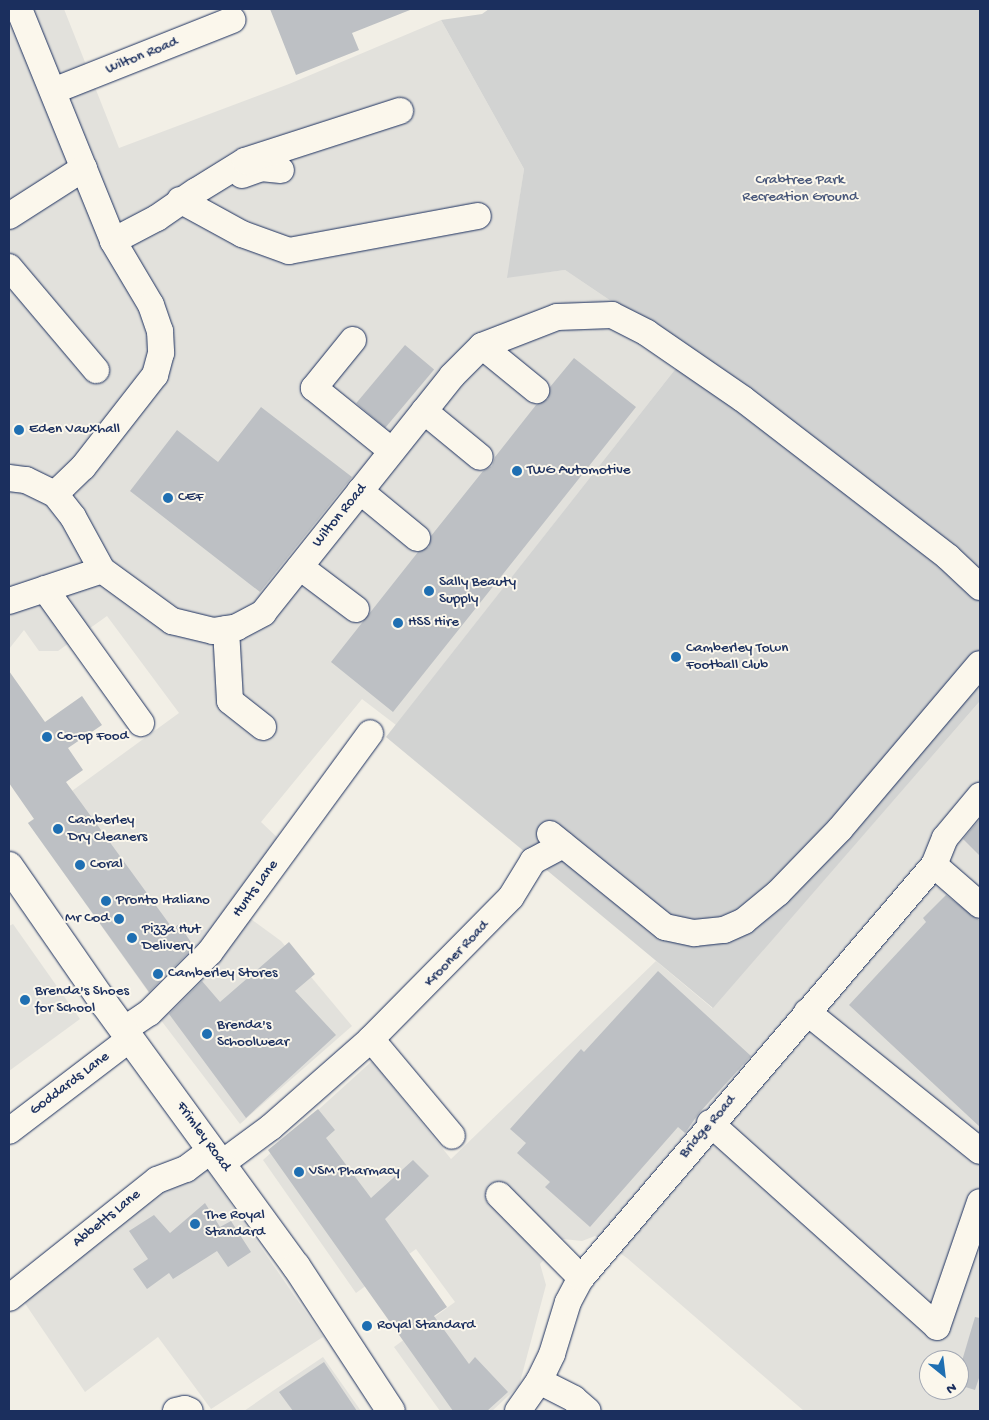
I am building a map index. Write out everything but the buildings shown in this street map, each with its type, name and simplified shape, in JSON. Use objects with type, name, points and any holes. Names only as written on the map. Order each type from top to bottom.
[{"type":"main road","name":"Frimley Road","points":[[9,866],[296,1266],[391,1411]]},
{"type":"street","points":[[19,9],[113,240],[150,305],[160,332],[161,353],[155,375],[83,467],[55,494]]},
{"type":"street","name":"Wilton Road","points":[[53,91],[232,20]]},
{"type":"street","points":[[113,240],[157,218],[189,195],[245,160],[400,111]]},
{"type":"street","points":[[9,216],[84,168]]},
{"type":"street","points":[[189,195],[261,168],[282,170]]},
{"type":"street","points":[[189,195],[242,234],[289,251],[478,216]]},
{"type":"street","points":[[9,267],[96,370]]},
{"type":"street","name":"Wilton Road","points":[[9,478],[26,480],[55,494],[73,517],[102,570],[172,621],[213,632],[237,627],[263,613],[452,376],[482,346],[557,317],[612,315],[647,333],[743,399],[948,557],[980,587]]},
{"type":"street","points":[[352,340],[314,388],[392,451]]},
{"type":"street","points":[[482,346],[536,390]]},
{"type":"street","points":[[424,411],[480,456]]},
{"type":"street","points":[[360,491],[416,538]]},
{"type":"street","points":[[300,566],[356,609]]},
{"type":"street","points":[[9,601],[102,570]]},
{"type":"street","points":[[45,589],[141,723]]},
{"type":"street","points":[[226,629],[230,701],[263,727]]},
{"type":"street","name":"Krooner Road","points":[[216,1157],[271,1127],[370,1039],[512,896],[533,860],[556,840],[665,927],[694,933],[724,930],[744,921],[778,893],[840,829],[980,664]]},
{"type":"street","name":"Hunts Lane","points":[[128,1033],[210,952],[370,733]]},
{"type":"street","name":"Bridge Road","points":[[518,1411],[539,1382],[552,1354],[568,1302],[581,1278],[710,1124],[934,865],[945,838],[980,796]]},
{"type":"street","points":[[934,865],[980,905]]},
{"type":"street","points":[[807,1012],[980,1151]]},
{"type":"street","name":"Goddards Lane","points":[[9,1131],[128,1033]]},
{"type":"street","points":[[370,1039],[452,1136]]},
{"type":"street","points":[[710,1124],[937,1327],[980,1202]]},
{"type":"street","name":"Abbetts Lane","points":[[9,1298],[157,1180],[216,1157]]},
{"type":"street","points":[[47,1290],[166,1192],[186,1169]]},
{"type":"street","points":[[499,1195],[581,1278]]},
{"type":"street","points":[[539,1382],[574,1399],[588,1411]]},
{"type":"street","points":[[176,1411],[185,1409],[190,1411]]},
{"type":"shaded area","points":[[9,9],[64,9],[119,148],[289,84],[441,20],[524,169],[508,277],[565,270],[688,353],[396,725],[362,699],[261,822],[281,841],[206,940],[195,948],[154,1000],[28,823],[179,713],[107,616],[58,651],[39,651],[24,630],[9,649]]},
{"type":"shaded area","points":[[980,701],[980,1411],[804,1411],[627,1258],[595,1236],[582,1241],[563,1239],[540,1264],[546,1285],[519,1386],[492,1411],[440,1411],[394,1347],[455,1302],[416,1249],[356,1293],[263,1160],[372,1061],[451,1159],[656,961],[712,1008]]},
{"type":"shaded area","points":[[248,917],[281,941],[352,1026],[240,1124],[160,1019]]},
{"type":"shaded area","points":[[13,924],[80,1019],[9,1071],[9,926]]},
{"type":"shaded area","points":[[202,1162],[323,1337],[211,1409],[158,1337],[85,1392],[22,1299]]},
{"type":"shaded area","points":[[323,1357],[361,1411],[244,1411],[277,1388]]},
{"type":"green space","name":"Crabtree Park Recreation Ground","points":[[489,9],[980,9],[980,701],[713,1008],[386,737],[688,353],[565,270],[507,278],[524,169],[441,20],[482,14]]},
{"type":"place","name":"Eden Vauxhall","points":[[19,430]]},
{"type":"place","name":"TWG Automotive","points":[[517,471]]},
{"type":"place","name":"CEF","points":[[168,498]]},
{"type":"place","name":"Sally Beauty Supply","points":[[429,591]]},
{"type":"place","name":"HSS Hire","points":[[398,623]]},
{"type":"place","name":"Camberley Town Football Club","points":[[676,657]]},
{"type":"place","name":"Co-op Food","points":[[47,737]]},
{"type":"place","name":"Camberley Dry Cleaners","points":[[58,829]]},
{"type":"place","name":"Coral","points":[[80,865]]},
{"type":"place","name":"Pronto Italiano","points":[[106,901]]},
{"type":"place","name":"Mr Cod","points":[[119,919]]},
{"type":"place","name":"Pizza Hut Delivery","points":[[132,938]]},
{"type":"place","name":"Camberley Stores","points":[[158,974]]},
{"type":"place","name":"Brenda's Shoes for School","points":[[25,1000]]},
{"type":"place","name":"Brenda's Schoolwear","points":[[207,1034]]},
{"type":"place","name":"VSM Pharmacy","points":[[299,1172]]},
{"type":"place","name":"The Royal Standard","points":[[195,1224]]},
{"type":"place","name":"Royal Standard","points":[[367,1326]]}]
